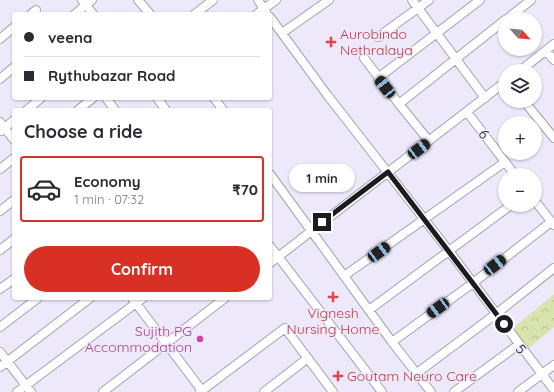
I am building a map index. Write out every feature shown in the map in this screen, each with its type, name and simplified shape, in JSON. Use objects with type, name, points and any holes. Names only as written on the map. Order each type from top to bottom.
[{"type":"street","points":[[138,0],[148,12]]},
{"type":"street","points":[[198,12],[213,0]]},
{"type":"street","points":[[258,0],[266,11],[276,0]]},
{"type":"street","points":[[282,33],[329,0]]},
{"type":"street","points":[[412,0],[485,98]]},
{"type":"street","points":[[378,37],[429,0]]},
{"type":"street","points":[[378,78],[480,0]]},
{"type":"street","points":[[516,12],[531,0]]},
{"type":"street","points":[[77,12],[87,1],[92,12]]},
{"type":"street","name":"5","points":[[272,20],[328,96],[449,251],[518,345],[554,390]]},
{"type":"street","points":[[399,104],[498,26]]},
{"type":"street","points":[[0,39],[12,30]]},
{"type":"street","points":[[529,64],[554,44]]},
{"type":"street","points":[[546,50],[554,60]]},
{"type":"street","points":[[364,58],[378,78],[429,141]]},
{"type":"street","points":[[0,79],[12,69]]},
{"type":"street","points":[[272,262],[498,88]]},
{"type":"street","points":[[29,108],[39,100]]},
{"type":"street","points":[[80,108],[90,100]]},
{"type":"street","points":[[530,108],[554,138]]},
{"type":"street","name":"6","points":[[467,112],[510,168]]},
{"type":"street","points":[[12,121],[2,127],[12,138]]},
{"type":"street","points":[[0,169],[12,160]]},
{"type":"street","points":[[344,276],[505,162]]},
{"type":"street","points":[[272,177],[392,342],[432,392]]},
{"type":"street","points":[[0,211],[12,202]]},
{"type":"street","points":[[392,342],[553,223],[542,210]]},
{"type":"street","points":[[369,310],[502,212]]},
{"type":"street","points":[[0,250],[12,241]]},
{"type":"street","points":[[272,249],[382,392]]},
{"type":"street","points":[[417,373],[496,314],[554,268]]},
{"type":"street","points":[[0,289],[12,280]]},
{"type":"street","points":[[0,327],[35,300]]},
{"type":"street","points":[[0,367],[87,300]]},
{"type":"street","points":[[103,392],[222,300]]},
{"type":"street","points":[[17,392],[29,389],[134,301],[201,392],[285,328],[332,391]]},
{"type":"street","points":[[454,392],[518,345]]},
{"type":"street","points":[[0,352],[29,389]]},
{"type":"street","points":[[264,392],[308,358]]},
{"type":"street","points":[[518,392],[554,365]]},
{"type":"green space","points":[[554,294],[554,327],[527,350],[511,330]]},
{"type":"place","name":"Aurobindo Nethralaya","points":[[331,42]]},
{"type":"place","name":"Vignesh Nursing Home","points":[[333,297]]},
{"type":"place","name":"Sujith PG Accommodation","points":[[200,339]]},
{"type":"place","name":"Goutam Neuro Care","points":[[338,376]]},
{"type":"route","points":[[322,222],[388,172],[504,324]]}]
